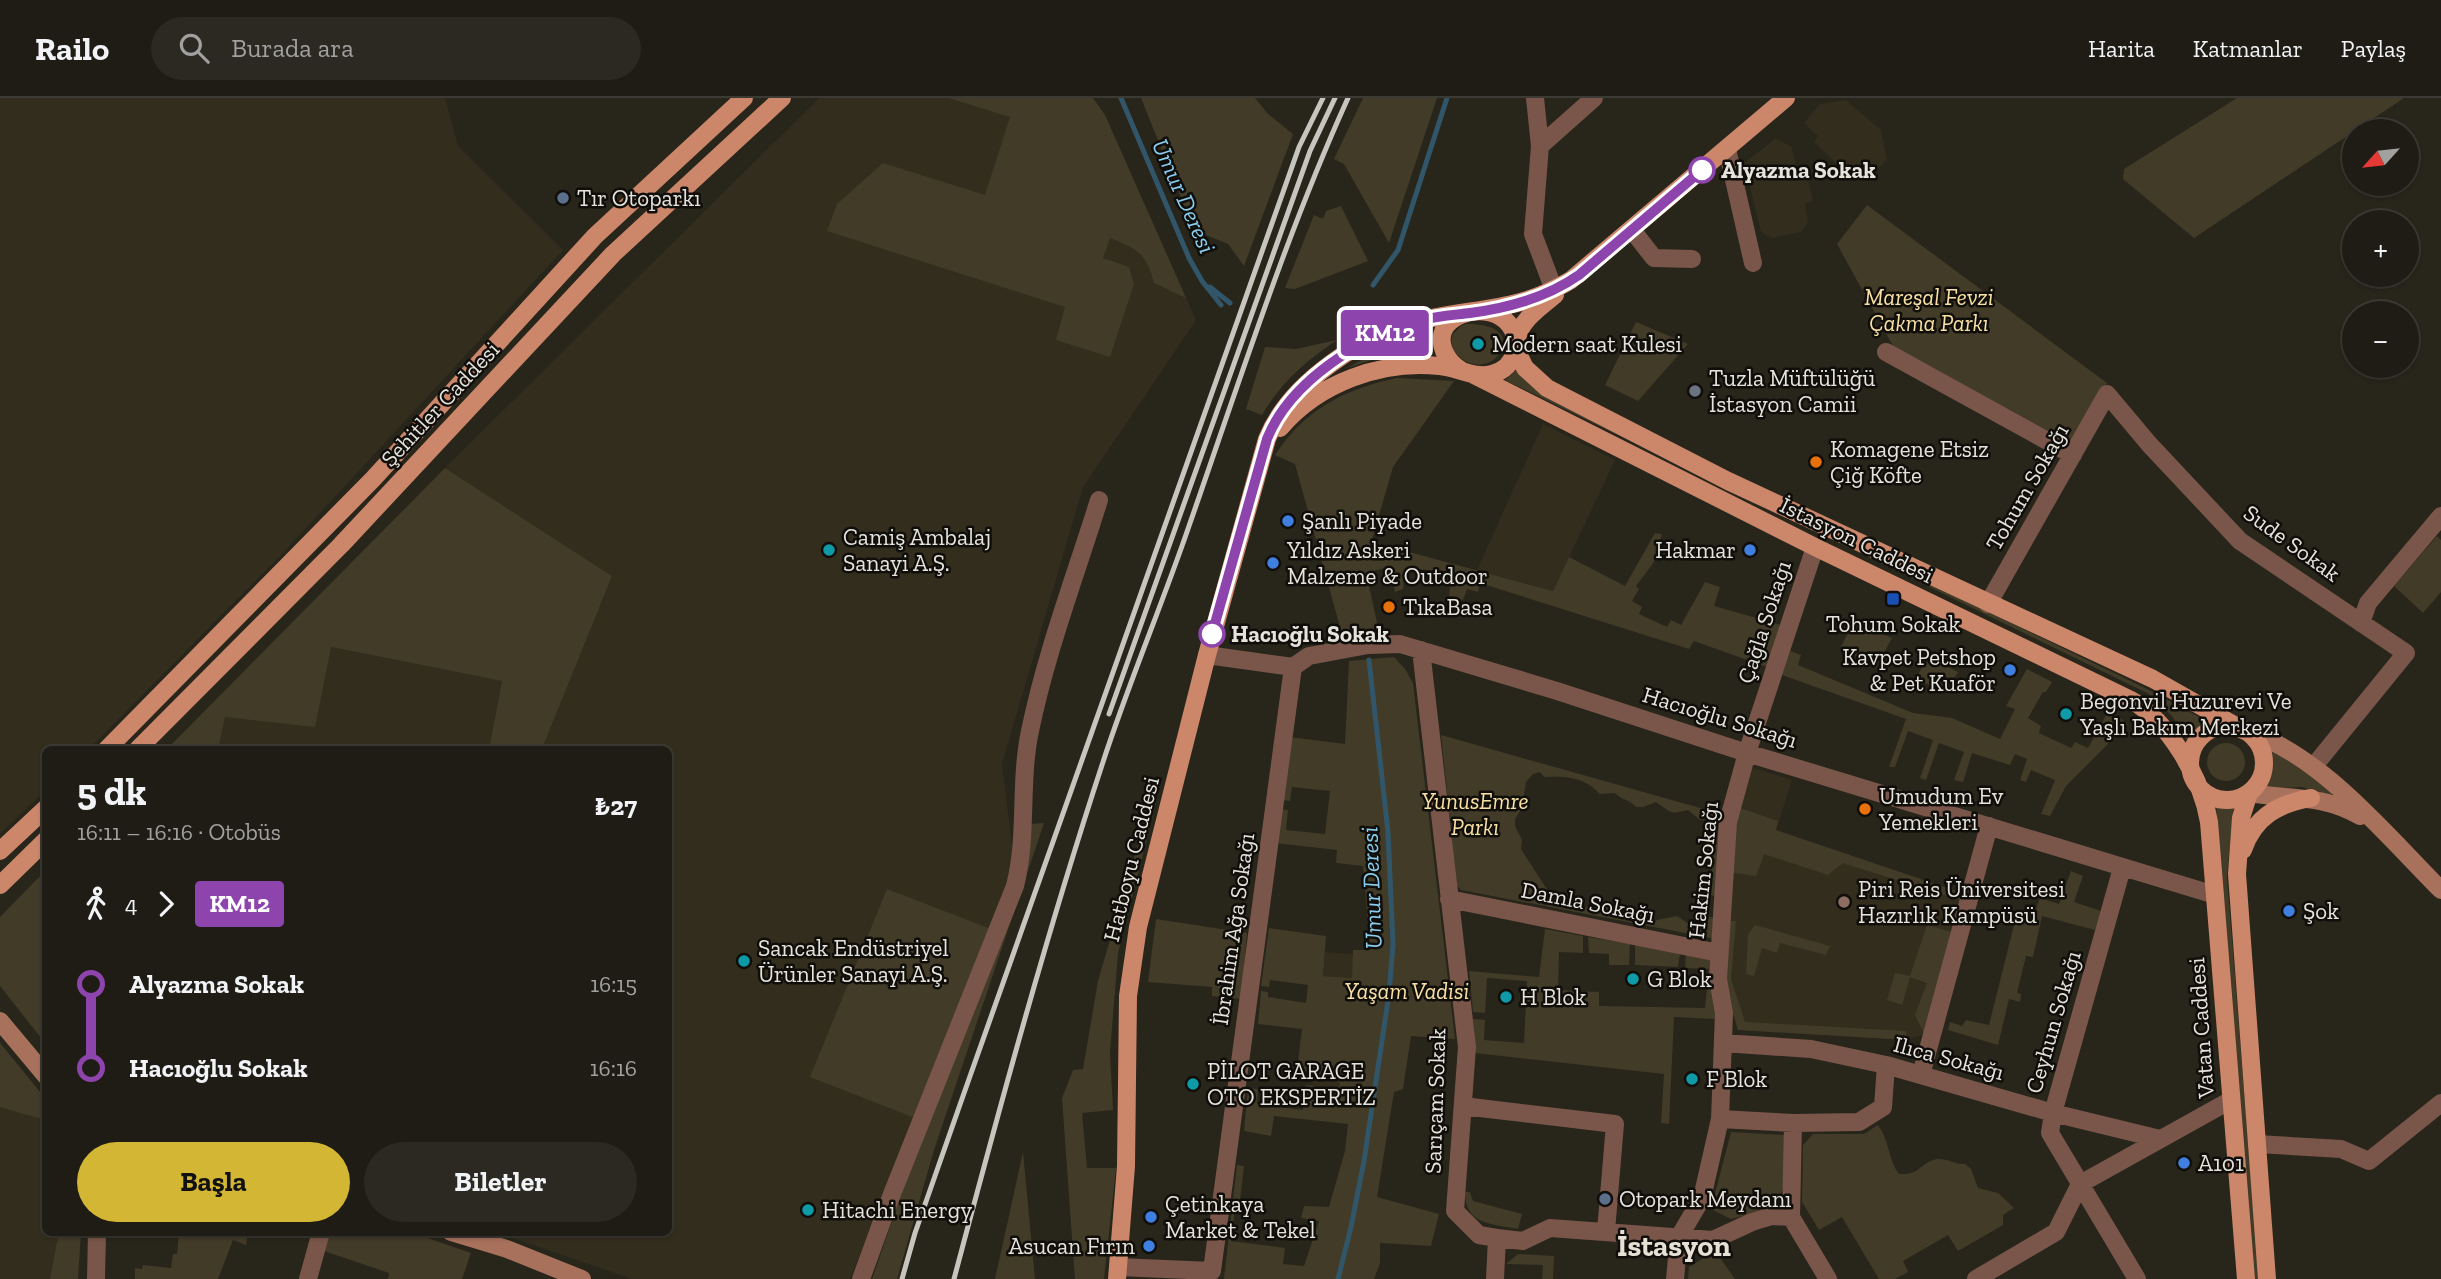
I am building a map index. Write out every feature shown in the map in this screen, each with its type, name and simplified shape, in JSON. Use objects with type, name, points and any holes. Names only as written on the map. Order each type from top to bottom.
[{"type":"main road","name":"Şehitler Caddesi","points":[[110,746],[364,488],[596,236],[744,98]]},
{"type":"main road","name":"Şehitler Caddesi","points":[[141,746],[341,545],[613,254],[782,98]]},
{"type":"main road","name":"Hatboyu Caddesi","points":[[1468,373],[1449,360],[1443,350],[1441,335],[1450,321],[1460,315],[1517,304],[1554,290],[1579,275],[1786,98]]},
{"type":"main road","points":[[1516,346],[1518,332],[1525,322],[1579,275]]},
{"type":"main road","name":"Hatboyu Caddesi","points":[[1117,1273],[1126,1166],[1126,1025],[1131,962],[1207,655],[1261,461],[1270,430],[1301,389],[1330,365],[1365,343],[1399,327],[1423,319],[1472,313],[1492,313],[1510,326],[1516,346],[1514,359],[1503,370],[1490,375],[1427,364],[1402,365],[1370,372],[1314,398],[1290,418],[1271,441],[1261,461]]},
{"type":"main road","name":"İstasyon Caddesi","points":[[1516,346],[1525,368],[1548,388],[1728,481],[2154,679],[2243,730]]},
{"type":"main road","name":"İstasyon Caddesi","points":[[1468,373],[2143,707],[2175,741],[2193,777]]},
{"type":"main road","points":[[2218,727],[2243,730],[2258,743],[2264,762],[2261,778],[2249,793],[2240,798],[2219,799],[2202,790],[2193,777],[2190,759],[2195,744],[2218,727]]},
{"type":"main road","name":"Vatan Caddesi","points":[[2193,777],[2207,810],[2246,1279]]},
{"type":"main road","name":"Vatan Caddesi","points":[[2249,793],[2241,818],[2237,874],[2267,1279]]},
{"type":"main road","points":[[2237,874],[2245,845],[2256,825],[2284,804],[2311,798]]},
{"type":"main road","points":[[0,851],[42,812]]},
{"type":"main road","points":[[0,885],[42,844]]},
{"type":"street","points":[[1535,98],[1540,146],[1533,234],[1554,290]]},
{"type":"street","points":[[1540,146],[1594,98]]},
{"type":"street","points":[[1727,149],[1753,262]]},
{"type":"street","points":[[1632,230],[1654,258],[1692,259]]},
{"type":"street","points":[[1886,352],[2073,455]]},
{"type":"street","name":"Tohum Sokağı","points":[[1988,604],[2107,394]]},
{"type":"street","name":"Sude Sokak","points":[[2107,394],[2149,444],[2240,541],[2406,653],[2314,766]]},
{"type":"street","points":[[861,1279],[911,1145],[1015,886],[1023,848],[1024,783],[1029,734],[1042,680],[1099,500]]},
{"type":"street","points":[[2361,623],[2368,603],[2441,516]]},
{"type":"street","name":"Çağla Sokağı","points":[[1747,753],[1815,547]]},
{"type":"street","name":"Hacıoğlu Sokağı","points":[[1293,667],[1309,656],[1368,645],[1400,644],[2215,895]]},
{"type":"street","name":"Sarıçam Sokak","points":[[1421,650],[1466,1047],[1455,1211],[1479,1235],[1497,1238]]},
{"type":"street","points":[[1207,655],[1293,667]]},
{"type":"street","name":"İbrahim Ağa Sokağı","points":[[1117,1273],[1212,1271],[1293,667]]},
{"type":"street","points":[[2243,730],[2274,741],[2314,766],[2441,890]]},
{"type":"street","name":"Hakim Sokağı","points":[[1679,1237],[1702,1198],[1720,1119],[1724,1013],[1718,978],[1728,822],[1747,753]]},
{"type":"street","points":[[2249,793],[2311,798],[2346,809],[2376,824]]},
{"type":"street","points":[[1921,1075],[1989,826]]},
{"type":"street","name":"Ceyhun Sokağı","points":[[2122,868],[2053,1113],[2050,1133],[2137,1279]]},
{"type":"street","name":"Damla Sokağı","points":[[1448,898],[1719,953]]},
{"type":"street","points":[[0,1021],[42,1071]]},
{"type":"street","name":"Ilıca Sokağı","points":[[1723,1043],[1811,1049],[1886,1065],[2053,1113],[2160,1139]]},
{"type":"street","points":[[1720,1119],[1793,1124],[1859,1122],[1883,1107],[1886,1065]]},
{"type":"street","points":[[1976,1279],[2056,1232],[2080,1184],[2231,1100]]},
{"type":"street","points":[[2258,1144],[2342,1149],[2369,1161],[2441,1103]]},
{"type":"street","points":[[1463,1106],[1615,1124],[1606,1231]]},
{"type":"street","points":[[1793,1124],[1791,1217],[1828,1279]]},
{"type":"street","points":[[1495,1279],[1497,1238],[1523,1241],[1549,1227],[1713,1240],[1772,1216],[1791,1217]]},
{"type":"street","points":[[96,1279],[97,1236]]},
{"type":"street","points":[[308,1279],[320,1236]]},
{"type":"street","points":[[464,1236],[507,1249],[582,1279]]},
{"type":"street","points":[[1675,1279],[1679,1237]]},
{"type":"shaded area","points":[[0,98],[445,98],[458,146],[563,250],[283,553],[92,746],[42,746],[42,794],[0,834]]},
{"type":"shaded area","points":[[819,98],[1093,98],[1105,115],[1196,320],[1083,487],[1002,764],[1014,861],[1009,884],[850,1279],[632,1279],[508,1236],[672,1236],[672,746],[543,746],[612,576],[445,468]]},
{"type":"shaded area","points":[[1846,100],[1881,130],[1887,159],[1866,181],[1850,165],[1844,171],[1814,142],[1818,136],[1804,123],[1820,104]]},
{"type":"shaded area","points":[[1775,139],[1791,146],[1797,169],[1806,168],[1813,201],[1805,204],[1808,222],[1801,232],[1772,238],[1761,232],[1744,163]]},
{"type":"shaded area","points":[[1543,424],[1615,460],[1553,591],[1477,570]]},
{"type":"shaded area","points":[[330,647],[502,681],[490,746],[179,746],[205,715]]},
{"type":"shaded area","name":"Piri Reis Üniversitesi Hazırlık Kampüsü","points":[[1751,767],[1792,780],[1776,830],[1962,893],[1924,1034],[1907,1040],[1738,1030],[1723,981],[1733,832]]},
{"type":"shaded area","points":[[1325,952],[1354,954],[1352,978],[1323,976]]},
{"type":"shaded area","points":[[0,1043],[42,1094],[42,1236],[81,1236],[78,1279],[0,1279]]},
{"type":"shaded area","points":[[1313,1068],[1342,1072],[1339,1089],[1311,1085]]},
{"type":"green space","points":[[949,98],[1093,98],[1105,115],[1186,298],[1154,283],[1148,265],[1140,253],[1110,238],[1103,258],[1129,267],[1134,284],[1110,357],[1056,340],[1065,307],[827,231],[837,204],[883,163],[985,195],[1010,117]]},
{"type":"green space","points":[[1141,98],[1255,98],[1268,114],[1293,134],[1244,266],[1228,244],[1194,230]]},
{"type":"green space","points":[[1363,98],[1437,98],[1389,243],[1344,164],[1334,159]]},
{"type":"green space","points":[[2237,98],[2404,98],[2372,119],[2342,119],[2342,139],[2194,238],[2123,179],[2124,169]]},
{"type":"green space","name":"Mareşal Fevzi Çakma Parkı","points":[[1867,205],[2107,383],[2070,443],[1893,346],[1837,244]]},
{"type":"green space","points":[[1341,206],[1368,261],[1295,289],[1285,288],[1314,215],[1323,219],[1326,211]]},
{"type":"green space","points":[[1636,322],[1688,344],[1638,401],[1605,385]]},
{"type":"green space","points":[[1466,324],[1487,326],[1499,332],[1503,341],[1502,350],[1496,358],[1486,364],[1474,364],[1457,354],[1452,346],[1452,335]]},
{"type":"green space","points":[[1428,332],[1427,346],[1430,354],[1387,355],[1347,368],[1396,341]]},
{"type":"green space","points":[[1337,340],[1295,373],[1277,392],[1262,415],[1246,409],[1265,347],[1296,349]]},
{"type":"green space","points":[[1516,370],[1538,392],[2149,690],[2212,724],[2187,741],[2172,716],[2147,693],[1505,380]]},
{"type":"green space","points":[[1397,378],[1454,381],[1393,467],[1369,550],[1402,550],[1553,591],[1569,557],[1625,586],[1655,533],[1662,534],[1654,562],[1636,586],[1639,589],[1632,601],[1642,607],[1639,614],[1667,627],[1671,620],[1681,625],[1705,582],[1720,587],[1714,606],[1781,625],[1767,667],[1694,641],[1689,649],[1480,583],[1478,592],[1467,589],[1463,600],[1449,596],[1452,572],[1405,568],[1403,589],[1395,592],[1389,567],[1366,573],[1379,631],[1343,638],[1295,464],[1275,455],[1299,425],[1328,403],[1360,388]]},
{"type":"green space","points":[[445,468],[612,576],[543,746],[490,746],[502,681],[331,647],[315,727],[225,717],[219,746],[170,746]]},
{"type":"green space","points":[[2437,536],[2441,540],[2441,592],[2423,613],[2394,586]]},
{"type":"green space","points":[[1857,622],[1892,638],[1876,668],[1841,647],[1850,629],[1852,630]]},
{"type":"green space","points":[[1790,651],[1801,655],[1798,665],[1913,713],[1952,718],[2000,739],[2015,709],[2006,706],[2027,669],[2052,682],[2028,718],[2041,726],[2039,733],[2071,748],[2075,742],[2088,748],[2109,710],[2128,724],[2066,786],[2050,816],[2041,814],[2055,780],[2031,770],[2026,782],[2020,780],[2027,759],[2015,754],[2010,765],[1972,753],[1963,782],[1954,780],[1964,752],[1939,743],[1926,780],[1920,778],[1933,740],[1908,731],[1895,767],[1889,767],[1906,719],[1782,675]]},
{"type":"green space","name":"Yaşam Vadisi","points":[[1394,657],[1413,683],[1455,1039],[1411,1036],[1403,1089],[1394,1092],[1377,1197],[1439,1214],[1431,1246],[1380,1243],[1380,1263],[1374,1279],[1224,1279],[1237,1165],[1244,1166],[1240,1200],[1236,1199],[1231,1241],[1285,1248],[1283,1264],[1304,1266],[1319,1221],[1301,1218],[1304,1206],[1329,1207],[1345,1151],[1348,1124],[1274,1116],[1271,1136],[1244,1131],[1248,1088],[1258,1089],[1257,1104],[1303,1110],[1306,1085],[1339,1089],[1341,1072],[1313,1068],[1312,1072],[1297,1070],[1302,1029],[1258,1024],[1261,991],[1268,992],[1268,997],[1306,1003],[1308,985],[1270,980],[1269,987],[1261,986],[1269,928],[1326,936],[1323,976],[1352,978],[1353,950],[1365,950],[1365,936],[1369,937],[1363,866],[1336,863],[1337,850],[1275,843],[1280,809],[1288,810],[1286,830],[1325,834],[1330,791],[1292,787],[1290,801],[1281,800],[1289,737],[1345,744],[1349,661]]},
{"type":"green space","points":[[1930,658],[1958,672],[1949,694],[1916,679]]},
{"type":"green space","name":"YunusEmre Parkı","points":[[1441,735],[1725,815],[1719,898],[1709,894],[1707,886],[1712,873],[1710,859],[1714,843],[1713,823],[1708,819],[1700,820],[1688,810],[1670,812],[1656,802],[1636,807],[1615,793],[1600,794],[1581,781],[1568,777],[1544,777],[1540,772],[1533,774],[1526,782],[1522,808],[1515,819],[1515,826],[1522,840],[1521,849],[1554,896],[1582,909],[1602,902],[1607,907],[1624,913],[1631,909],[1652,921],[1677,916],[1689,924],[1713,917],[1718,919],[1716,939],[1461,890],[1457,886]]},
{"type":"green space","points":[[2226,743],[2239,749],[2245,762],[2239,775],[2226,781],[2213,775],[2207,762],[2213,749]]},
{"type":"green space","points":[[2266,748],[2281,755],[2333,791],[2331,796],[2302,787],[2261,789],[2268,769]]},
{"type":"green space","points":[[1152,796],[1157,799],[1118,953],[1110,1053],[1113,1110],[1082,1113],[1087,1168],[1116,1168],[1104,1279],[1075,1279],[1062,1098],[1073,1070],[1083,1069],[1098,981]]},
{"type":"green space","points":[[2216,805],[2238,805],[2233,815],[2227,876],[2259,1279],[2254,1279]]},
{"type":"green space","points":[[1740,808],[1778,821],[1776,830],[1962,893],[1960,900],[1843,863],[1828,875],[1764,854],[1756,876],[1730,872],[1733,832]]},
{"type":"green space","points":[[1044,823],[934,1150],[897,1279],[872,1279],[1030,824]]},
{"type":"green space","points":[[2071,871],[2083,876],[2074,902],[2101,911],[2095,930],[2042,916],[2033,957],[2026,956],[2017,993],[2021,994],[2020,1002],[2009,999],[1998,1045],[1948,1030],[1950,1022],[1962,1026],[1966,1020],[1989,1025],[2016,917],[2032,920],[2040,898],[2059,904]]},
{"type":"green space","points":[[42,874],[42,1039],[0,986],[0,917]]},
{"type":"green space","points":[[887,889],[991,929],[915,1118],[810,1077]]},
{"type":"green space","points":[[1156,919],[1247,933],[1241,999],[1212,996],[1212,987],[1148,982]]},
{"type":"green space","points":[[1727,921],[1736,921],[1731,979],[1745,1022],[1906,1031],[1907,1040],[1738,1030],[1723,981]]},
{"type":"green space","points":[[1755,925],[1830,946],[1826,955],[1780,943],[1777,953],[1762,948],[1754,976],[1746,974],[1748,934]]},
{"type":"green space","points":[[1927,925],[1952,932],[1924,1034],[1915,1015],[1927,983],[1910,977],[1902,1005],[1887,1000],[1895,973],[1910,976]]},
{"type":"green space","points":[[1545,929],[1583,936],[1583,953],[1559,952],[1558,990],[1599,992],[1599,1006],[1705,1008],[1709,969],[1685,968],[1686,954],[1711,958],[1716,1019],[1674,1017],[1669,1124],[1661,1123],[1664,1074],[1475,1053],[1473,1019],[1485,1020],[1484,1040],[1524,1043],[1527,981],[1487,978],[1485,1013],[1473,1012],[1469,971],[1539,977]]},
{"type":"green space","points":[[1588,937],[1630,944],[1629,965],[1609,965],[1609,954],[1589,953]]},
{"type":"green space","points":[[1635,945],[1680,953],[1678,967],[1635,965]]},
{"type":"green space","points":[[0,1043],[42,1094],[42,1119],[0,1107]]},
{"type":"green space","points":[[1878,1125],[1899,1174],[1914,1172],[1935,1159],[1965,1164],[1971,1169],[1978,1188],[1998,1193],[2014,1208],[2003,1215],[2003,1225],[1958,1251],[1948,1235],[1903,1261],[1908,1272],[1895,1279],[1879,1279],[1842,1217],[1819,1230],[1802,1202],[1803,1145],[1813,1134],[1864,1134]]},
{"type":"green space","points":[[1731,1132],[1785,1135],[1785,1170],[1784,1183],[1776,1201],[1766,1208],[1731,1219],[1711,1209]]},
{"type":"green space","points":[[1023,1152],[1035,1279],[995,1279]]},
{"type":"green space","points":[[1465,1192],[1470,1192],[1473,1201],[1522,1214],[1518,1229],[1490,1224],[1475,1217],[1466,1203]]},
{"type":"green space","points":[[58,1236],[81,1236],[78,1279],[50,1279]]},
{"type":"green space","points":[[179,1236],[247,1236],[246,1245],[233,1240],[218,1279],[135,1279],[135,1268],[142,1269],[143,1265],[171,1268],[173,1254],[177,1254]]},
{"type":"green space","points":[[328,1236],[422,1236],[471,1253],[462,1279],[388,1279],[389,1273],[324,1251]]},
{"type":"green space","points":[[1715,1251],[1735,1279],[1688,1279],[1689,1267]]},
{"type":"green space","points":[[1518,1254],[1554,1256],[1553,1279],[1542,1279],[1543,1265],[1506,1264]]},
{"type":"waterway","name":"Umur Deresi","points":[[1121,98],[1189,258],[1202,281],[1221,305]]},
{"type":"waterway","points":[[1373,285],[1398,250],[1447,98]]},
{"type":"waterway","points":[[1210,287],[1230,303]]},
{"type":"waterway","name":"Umur Deresi","points":[[1338,1279],[1364,1161],[1389,994],[1393,944],[1388,832],[1369,660]]},
{"type":"railway","points":[[902,1279],[915,1233],[963,1096],[1299,147],[1323,98]]},
{"type":"railway","points":[[1109,714],[1310,151],[1335,98]]},
{"type":"railway","points":[[954,1279],[1043,955],[1103,762],[1179,556],[1283,257],[1348,98]]},
{"type":"bus line","name":"KM12","points":[[1212,634],[1270,430],[1301,389],[1340,358],[1388,331],[1423,319],[1493,310],[1529,301],[1563,285],[1579,275],[1702,170]]},
{"type":"place","name":"Alyazma Sokak","points":[[1702,170]]},
{"type":"place","name":"Tır Otoparkı","points":[[563,198]]},
{"type":"place","name":"Modern saat Kulesi","points":[[1478,344]]},
{"type":"place","name":"Tuzla Müftülüğü İstasyon Camii","points":[[1695,391]]},
{"type":"place","name":"Komagene Etsiz Çiğ Köfte","points":[[1816,462]]},
{"type":"place","name":"Şanlı Piyade","points":[[1288,521]]},
{"type":"place","name":"Camiş Ambalaj Sanayi A.Ş.","points":[[829,550]]},
{"type":"place","name":"Hakmar","points":[[1750,550]]},
{"type":"place","name":"Yıldız Askeri Malzeme & Outdoor","points":[[1273,563]]},
{"type":"place","name":"Tohum Sokak","points":[[1893,599]]},
{"type":"place","name":"TıkaBasa","points":[[1389,607]]},
{"type":"place","name":"Hacıoğlu Sokak","points":[[1212,634]]},
{"type":"place","name":"Kavpet Petshop & Pet Kuaför","points":[[2010,670]]},
{"type":"place","name":"Begonvil Huzurevi Ve Yaşlı Bakım Merkezi","points":[[2066,714]]},
{"type":"place","name":"Umudum Ev Yemekleri","points":[[1865,809]]},
{"type":"place","name":"Piri Reis Üniversitesi Hazırlık Kampüsü","points":[[1844,902]]},
{"type":"place","name":"Şok","points":[[2289,911]]},
{"type":"place","name":"Sancak Endüstriyel Ürünler Sanayi A.Ş.","points":[[744,961]]},
{"type":"place","name":"G Blok","points":[[1633,979]]},
{"type":"place","name":"H Blok","points":[[1506,997]]},
{"type":"place","name":"F Blok","points":[[1692,1079]]},
{"type":"place","name":"PİLOT GARAGE OTO EKSPERTİZ","points":[[1193,1084]]},
{"type":"place","name":"A101","points":[[2184,1163]]},
{"type":"place","name":"Otopark Meydanı","points":[[1605,1199]]},
{"type":"place","name":"Hitachi Energy","points":[[808,1210]]},
{"type":"place","name":"Çetinkaya Market & Tekel","points":[[1151,1217]]},
{"type":"place","name":"Asucan Fırın","points":[[1149,1246]]},
{"type":"district","name":"İstasyon","points":[[1674,1246]]}]
